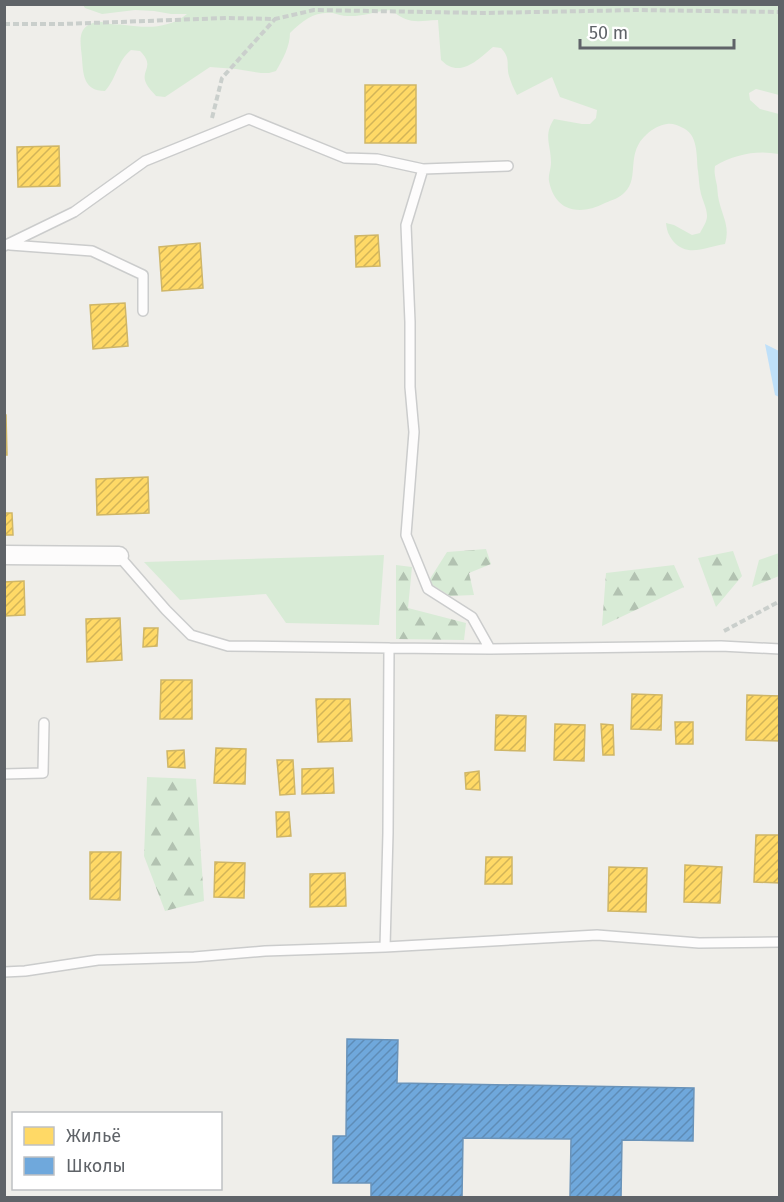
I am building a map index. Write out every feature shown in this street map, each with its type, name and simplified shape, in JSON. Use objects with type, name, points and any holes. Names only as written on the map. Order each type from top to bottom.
[{"type":"street","points":[[4,555],[119,556]]},
{"type":"lane","points":[[6,245],[74,212],[145,161],[249,119],[345,158],[377,159],[423,169],[508,166]]},
{"type":"lane","points":[[423,169],[406,225],[410,387],[414,432],[406,535],[428,589],[472,617],[490,649]]},
{"type":"lane","points":[[6,245],[92,251],[143,275],[143,311]]},
{"type":"lane","points":[[119,556],[191,635],[228,646],[490,649],[721,646],[780,649]]},
{"type":"lane","points":[[385,947],[389,648]]},
{"type":"lane","points":[[4,774],[44,773],[44,723]]},
{"type":"lane","points":[[4,972],[98,960],[195,957],[265,951],[597,935],[699,942],[780,942]]},
{"type":"path","points":[[4,24],[227,18],[275,19],[314,9],[484,13],[638,10],[780,12]]},
{"type":"path","points":[[207,136],[222,78],[275,19]]},
{"type":"path","points":[[723,631],[780,601]]},
{"type":"green space","points":[[83,5],[779,5],[779,95],[756,89],[749,93],[750,100],[760,109],[779,114],[779,154],[763,152],[746,154],[730,158],[715,166],[718,198],[726,227],[725,244],[697,250],[685,249],[673,241],[666,223],[692,235],[700,233],[707,216],[700,188],[696,146],[687,130],[669,124],[651,130],[640,141],[636,149],[632,180],[629,186],[616,199],[587,209],[578,210],[563,205],[552,191],[549,181],[551,163],[549,130],[554,119],[590,124],[596,118],[597,110],[560,97],[552,77],[517,95],[509,76],[507,58],[501,48],[493,47],[467,66],[455,68],[448,66],[441,60],[438,20],[408,20],[391,10],[353,16],[321,13],[305,20],[290,33],[284,57],[276,71],[261,73],[210,67],[165,97],[156,96],[147,85],[145,75],[147,61],[140,51],[131,50],[126,54],[105,91],[89,85],[83,70],[82,33],[88,25],[95,22],[141,27],[157,26],[180,19],[187,14],[135,10],[102,14],[85,8]]},
{"type":"green space","points":[[486,549],[491,564],[469,573],[474,595],[450,596],[428,582],[447,552]]},
{"type":"green space","points":[[733,551],[742,576],[716,607],[698,558]]},
{"type":"green space","points":[[779,553],[779,576],[752,587],[759,560]]},
{"type":"green space","points":[[384,555],[379,625],[286,623],[266,594],[180,600],[144,562]]},
{"type":"green space","points":[[396,565],[412,567],[408,608],[466,623],[464,640],[396,639]]},
{"type":"green space","points":[[674,565],[684,587],[602,626],[606,573]]},
{"type":"green space","points":[[147,777],[196,779],[204,901],[165,911],[144,856]]},
{"type":"water","points":[[765,344],[779,351],[779,397],[775,395]]},
{"type":"building: Жильё","points":[[365,85],[416,85],[416,143],[365,143]]},
{"type":"building: Жильё","points":[[59,146],[60,186],[18,187],[17,147]]},
{"type":"building: Жильё","points":[[378,235],[380,266],[356,267],[355,236]]},
{"type":"building: Жильё","points":[[200,243],[203,288],[162,291],[159,247]]},
{"type":"building: Жильё","points":[[125,303],[128,346],[93,349],[90,305]]},
{"type":"building: Жильё","points":[[4,415],[6,415],[7,455],[4,455]]},
{"type":"building: Жильё","points":[[148,477],[149,513],[97,515],[96,479]]},
{"type":"building: Жильё","points":[[4,513],[12,513],[13,535],[4,535]]},
{"type":"building: Жильё","points":[[24,581],[25,615],[4,616],[4,582]]},
{"type":"building: Жильё","points":[[120,618],[122,660],[87,662],[86,619]]},
{"type":"building: Жильё","points":[[144,628],[158,628],[157,646],[143,647]]},
{"type":"building: Жильё","points":[[161,680],[192,680],[192,719],[160,719]]},
{"type":"building: Жильё","points":[[632,694],[662,695],[661,730],[631,729]]},
{"type":"building: Жильё","points":[[747,695],[780,696],[780,741],[746,740]]},
{"type":"building: Жильё","points":[[316,699],[350,699],[352,741],[318,742]]},
{"type":"building: Жильё","points":[[496,715],[526,716],[525,751],[495,750]]},
{"type":"building: Жильё","points":[[675,722],[693,722],[693,744],[676,744]]},
{"type":"building: Жильё","points":[[555,724],[585,725],[584,761],[554,760]]},
{"type":"building: Жильё","points":[[601,724],[613,725],[614,755],[603,755]]},
{"type":"building: Жильё","points":[[216,748],[246,749],[245,784],[214,783]]},
{"type":"building: Жильё","points":[[184,750],[185,768],[168,767],[167,751]]},
{"type":"building: Жильё","points":[[277,760],[293,760],[295,794],[280,795]]},
{"type":"building: Жильё","points":[[333,768],[334,793],[302,794],[302,769]]},
{"type":"building: Жильё","points":[[479,771],[480,790],[466,789],[465,773]]},
{"type":"building: Жильё","points":[[276,812],[289,812],[291,836],[277,837]]},
{"type":"building: Жильё","points":[[756,835],[780,835],[780,883],[754,882]]},
{"type":"building: Жильё","points":[[90,852],[121,852],[120,900],[90,899]]},
{"type":"building: Жильё","points":[[486,857],[512,857],[512,884],[485,884]]},
{"type":"building: Жильё","points":[[215,862],[245,863],[244,898],[214,897]]},
{"type":"building: Жильё","points":[[685,865],[722,867],[720,903],[684,902]]},
{"type":"building: Жильё","points":[[609,867],[647,868],[646,912],[608,911]]},
{"type":"building: Жильё","points":[[345,873],[346,906],[310,907],[310,874]]},
{"type":"building: Школы","points":[[347,1039],[398,1040],[397,1083],[694,1088],[693,1141],[622,1140],[621,1198],[570,1198],[571,1139],[463,1138],[462,1198],[371,1198],[371,1183],[333,1183],[333,1136],[346,1136]]}]
